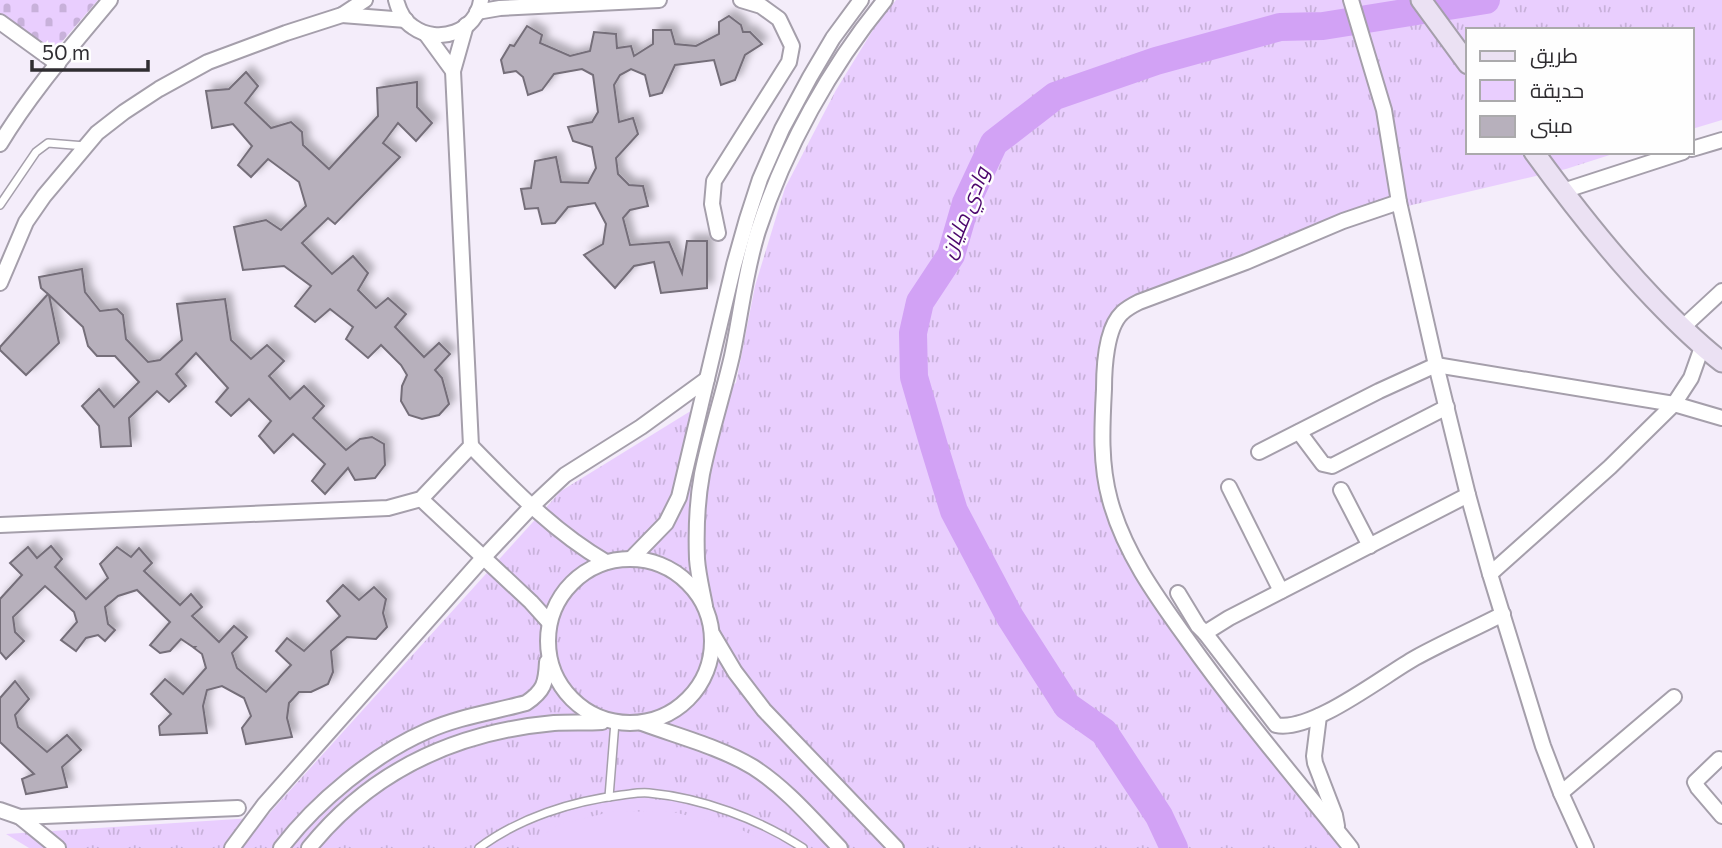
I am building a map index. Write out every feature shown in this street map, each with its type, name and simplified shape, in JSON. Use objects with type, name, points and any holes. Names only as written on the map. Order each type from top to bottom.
[{"type":"main road","points":[[1421,0],[1466,61]]},
{"type":"main road","points":[[1535,154],[1632,276],[1682,328],[1722,362]]},
{"type":"street","points":[[0,144],[12,124],[110,0]]},
{"type":"street","points":[[0,283],[26,222],[44,196],[97,133],[132,106],[208,62],[342,15],[365,0]]},
{"type":"street","points":[[396,0],[400,13],[411,26],[426,34],[443,36],[460,31],[473,20],[479,6],[500,8],[659,0]]},
{"type":"street","points":[[718,233],[712,204],[714,181],[789,62],[792,46],[779,19],[761,6],[741,0]]},
{"type":"street","points":[[632,558],[666,523],[679,497],[737,254],[760,179],[810,77],[833,38],[861,0]]},
{"type":"street","points":[[886,0],[849,49],[808,117],[781,171],[758,232],[732,355],[702,475],[697,553],[705,606],[713,634],[735,672],[764,710],[896,848]]},
{"type":"street","points":[[1351,0],[1384,110],[1399,202],[1468,495],[1543,746],[1586,848]]},
{"type":"street","points":[[342,15],[406,20]]},
{"type":"street","points":[[0,22],[58,64]]},
{"type":"street","points":[[466,25],[453,71],[471,446],[532,506],[582,548],[606,562]]},
{"type":"street","points":[[426,34],[453,71]]},
{"type":"street","points":[[1694,148],[1722,140]]},
{"type":"street","points":[[1559,187],[1676,154]]},
{"type":"street","points":[[1351,848],[1204,663],[1162,605],[1131,552],[1113,510],[1104,471],[1104,374],[1115,323],[1128,308],[1343,221],[1399,202]]},
{"type":"street","points":[[1682,328],[1722,290]]},
{"type":"street","points":[[1490,574],[1610,467],[1674,404],[1691,378],[1702,347]]},
{"type":"street","points":[[1259,452],[1436,365],[1674,404],[1722,418]]},
{"type":"street","points":[[232,848],[264,805],[532,506],[565,475],[641,427],[708,379]]},
{"type":"street","points":[[1298,432],[1323,464],[1332,466],[1447,407]]},
{"type":"street","points":[[0,525],[388,508],[421,499],[471,446]]},
{"type":"street","points":[[1228,487],[1281,591]]},
{"type":"street","points":[[1341,490],[1370,546]]},
{"type":"street","points":[[1205,633],[1229,618],[1468,495]]},
{"type":"street","points":[[421,499],[549,622]]},
{"type":"street","points":[[281,848],[331,795],[392,750],[428,731],[526,703],[540,693],[546,679],[549,622],[560,596],[580,574],[606,562],[632,558],[662,564],[687,581],[705,606]]},
{"type":"street","points":[[1178,593],[1198,626],[1276,724],[1283,726],[1292,726],[1319,716],[1414,659],[1503,614]]},
{"type":"street","points":[[642,723],[666,716],[687,701],[702,682],[707,670],[711,659],[713,634]]},
{"type":"street","points":[[547,650],[554,675],[568,697],[589,713],[614,722]]},
{"type":"street","points":[[1561,793],[1674,697]]},
{"type":"street","points":[[1319,716],[1315,763],[1339,833]]},
{"type":"street","points":[[309,848],[343,812],[371,788],[401,768],[461,740],[554,723],[614,722],[642,723],[722,752],[752,767],[786,792],[840,848]]},
{"type":"street","points":[[1719,759],[1695,782],[1722,817]]},
{"type":"street","points":[[20,817],[238,808]]},
{"type":"street","points":[[0,810],[20,817],[58,848]]},
{"type":"lane","points":[[0,205],[36,152],[48,143],[85,146]]},
{"type":"lane","points":[[609,797],[614,722]]},
{"type":"lane","points":[[479,848],[496,835],[567,806],[646,793],[710,805],[758,823],[803,848]]},
{"type":"green space","points":[[0,0],[98,0],[54,51],[0,24]]},
{"type":"green space","points":[[896,0],[1722,0],[1722,120],[1694,128],[1694,28],[1466,28],[1466,154],[1613,154],[1566,169],[1412,205],[1137,295],[1114,312],[1102,345],[1095,411],[1096,472],[1112,532],[1157,611],[1199,669],[1342,848],[29,848],[6,834],[266,817],[561,491],[736,383],[755,286],[785,188],[836,90],[876,25]]},
{"type":"green space","points":[[669,811],[738,828],[777,848],[525,848],[557,825],[610,812]]},
{"type":"building","points":[[729,16],[741,25],[743,32],[750,32],[762,44],[745,55],[735,80],[721,85],[714,60],[675,65],[662,93],[650,96],[645,75],[631,69],[620,75],[614,85],[619,122],[633,118],[638,134],[616,158],[618,174],[629,185],[643,186],[648,206],[630,210],[623,218],[630,245],[669,242],[682,273],[687,241],[707,241],[707,288],[661,293],[654,262],[634,266],[615,288],[584,255],[603,244],[606,224],[595,203],[568,207],[555,223],[542,224],[538,208],[525,209],[521,189],[531,188],[535,161],[556,157],[561,182],[588,183],[596,168],[592,147],[573,141],[568,127],[592,122],[598,112],[593,75],[582,69],[554,74],[542,90],[528,95],[523,77],[516,71],[504,73],[501,60],[527,26],[542,35],[540,43],[570,56],[590,51],[594,32],[616,34],[617,48],[631,46],[634,56],[653,44],[653,30],[671,30],[675,44],[696,46],[719,34],[719,22]]},
{"type":"building","points":[[246,72],[258,86],[245,103],[271,128],[291,122],[302,132],[303,145],[329,169],[378,116],[377,88],[417,82],[417,107],[432,123],[416,141],[398,123],[383,143],[400,157],[335,224],[328,218],[302,243],[332,274],[353,256],[368,273],[358,290],[376,308],[388,298],[406,314],[395,327],[424,357],[439,343],[450,354],[435,370],[442,378],[449,404],[439,415],[422,419],[409,415],[401,401],[402,386],[407,375],[381,345],[368,358],[346,339],[353,327],[330,309],[315,322],[295,306],[311,286],[284,266],[243,270],[234,227],[266,220],[281,230],[306,206],[299,182],[268,159],[251,177],[238,165],[252,146],[233,124],[212,128],[206,91],[229,89]]},
{"type":"building","points":[[82,269],[85,292],[100,311],[117,309],[123,315],[126,339],[148,362],[160,360],[182,340],[177,304],[225,299],[231,340],[251,359],[267,345],[284,361],[269,376],[290,399],[304,386],[324,406],[313,418],[346,450],[360,439],[372,437],[384,444],[385,465],[375,478],[355,480],[348,468],[325,494],[312,481],[325,464],[293,434],[274,453],[259,436],[271,421],[249,399],[231,416],[216,402],[228,388],[196,353],[176,374],[186,386],[169,402],[157,391],[129,418],[131,446],[101,447],[99,426],[82,406],[99,389],[114,407],[139,382],[115,356],[97,356],[88,346],[83,327],[49,295],[59,343],[26,375],[0,350],[48,294],[41,288],[39,277]]},
{"type":"building","points":[[51,546],[62,559],[55,567],[86,599],[108,578],[100,564],[117,547],[131,557],[139,548],[152,563],[144,571],[180,605],[191,594],[202,607],[192,616],[219,642],[234,626],[247,637],[232,653],[237,668],[266,692],[291,665],[276,651],[287,638],[304,651],[340,616],[327,601],[343,585],[359,600],[374,587],[386,599],[383,613],[387,627],[376,639],[347,637],[331,651],[333,672],[328,684],[311,692],[299,692],[289,703],[287,718],[292,737],[246,744],[242,728],[251,716],[244,698],[222,686],[207,690],[203,706],[207,733],[160,735],[159,726],[171,714],[151,694],[165,679],[183,694],[206,668],[202,654],[181,639],[170,651],[160,653],[150,645],[170,622],[137,590],[118,596],[105,607],[108,624],[115,630],[105,641],[98,635],[86,638],[76,651],[61,640],[77,622],[74,612],[45,586],[13,617],[15,632],[24,641],[6,659],[0,652],[0,599],[22,575],[10,563],[28,547],[37,558]]},
{"type":"building","points":[[15,681],[29,699],[15,715],[18,727],[47,752],[67,735],[81,750],[62,767],[67,787],[26,794],[22,779],[34,774],[0,742],[0,698]]},
{"type":"waterway","name":"وادي مليان","points":[[1174,848],[1159,816],[1104,732],[1067,706],[1010,617],[954,511],[914,377],[913,333],[920,302],[951,255],[966,203],[994,143],[1055,96],[1156,61],[1280,27],[1323,26],[1486,0]]}]
